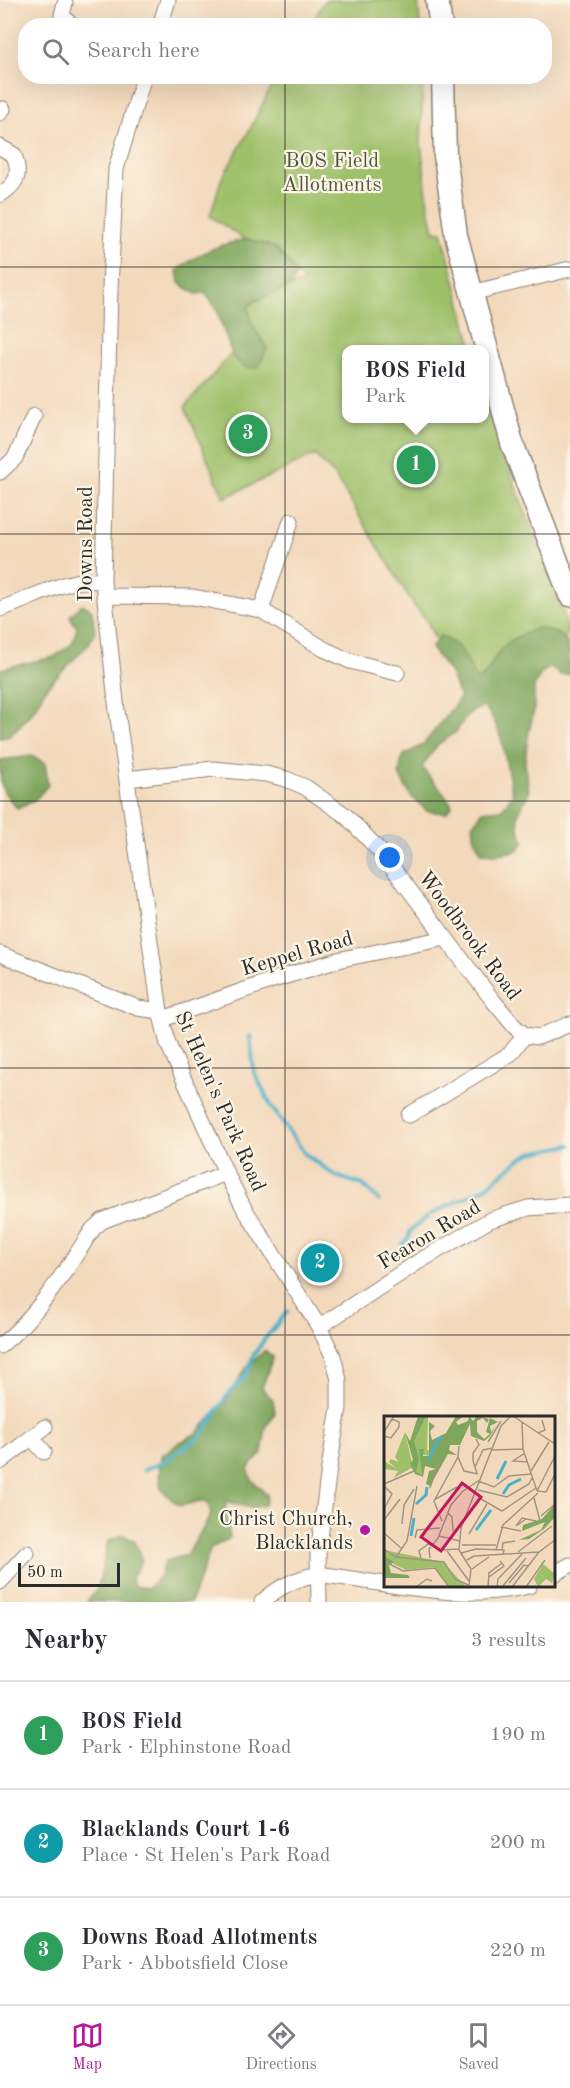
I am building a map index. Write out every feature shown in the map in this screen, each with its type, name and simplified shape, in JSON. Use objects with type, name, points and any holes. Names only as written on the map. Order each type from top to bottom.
[{"type":"street","points":[[162,18],[168,0]]},
{"type":"street","points":[[437,0],[440,18]]},
{"type":"street","points":[[65,3],[63,15],[65,18]]},
{"type":"street","name":"Downs Road","points":[[142,84],[116,169],[110,287],[104,588],[127,779],[161,1015]]},
{"type":"street","points":[[443,84],[445,156],[449,192],[456,235],[485,345]]},
{"type":"street","points":[[0,147],[14,155],[19,170],[14,185],[0,195]]},
{"type":"street","points":[[471,293],[570,269]]},
{"type":"street","points":[[489,359],[512,443],[570,595]]},
{"type":"street","points":[[0,472],[15,458],[34,416]]},
{"type":"street","points":[[261,610],[288,528],[302,536]]},
{"type":"street","points":[[0,609],[54,587],[78,581],[104,588],[193,597],[261,610],[341,657],[397,673]]},
{"type":"street","name":"Woodbrook Road","points":[[127,779],[213,769],[266,774],[285,778],[305,787],[345,815],[380,852],[491,998],[515,1027],[525,1035]]},
{"type":"street","name":"Keppel Road","points":[[161,1015],[342,959],[446,938]]},
{"type":"street","name":"St Helen's Park Road","points":[[0,954],[161,1015],[168,1044],[226,1173],[244,1208],[319,1327],[333,1356],[339,1380],[339,1408],[321,1519],[319,1602]]},
{"type":"street","points":[[409,1115],[510,1054],[525,1035],[538,1037],[570,1024]]},
{"type":"street","points":[[1,1344],[20,1329],[32,1315],[93,1229],[102,1221],[226,1173]]},
{"type":"street","name":"Fearon Road","points":[[319,1327],[418,1262],[490,1220],[528,1208],[570,1205]]},
{"type":"street","points":[[0,1462],[45,1427]]},
{"type":"street","points":[[32,1438],[44,1452]]},
{"type":"street","points":[[0,1582],[22,1558],[6,1552]]},
{"type":"street","points":[[555,1574],[570,1565]]},
{"type":"street","points":[[262,1602],[293,1581],[318,1574],[418,1595],[447,1598],[474,1599],[515,1592],[527,1587]]},
{"type":"green space","points":[[325,0],[418,0],[419,18],[315,18]]},
{"type":"green space","name":"BOS Field Allotments","points":[[272,84],[423,84],[421,144],[428,203],[434,231],[442,232],[472,345],[342,345],[342,423],[489,423],[489,407],[497,437],[562,609],[568,631],[563,643],[472,702],[440,650],[426,619],[415,607],[335,476],[315,455],[224,498],[185,407],[238,346],[248,307],[255,301],[305,281],[210,216],[221,180]]},
{"type":"green space","points":[[247,239],[276,248],[297,274],[290,287],[255,301],[248,307],[253,326],[267,348],[259,367],[246,368],[233,357],[216,308],[205,293],[196,294],[179,283],[177,270],[210,250]]},
{"type":"green space","points":[[82,604],[92,610],[95,632],[88,645],[46,688],[33,711],[10,736],[0,738],[0,669],[54,657],[72,644],[77,628],[70,616]]},
{"type":"green space","points":[[538,628],[556,634],[566,641],[570,654],[570,674],[560,675],[551,667],[542,672],[534,686],[534,710],[525,763],[529,792],[518,815],[519,828],[524,842],[516,851],[496,854],[482,853],[475,841],[473,824],[483,811],[502,809],[513,794],[500,736],[491,715],[483,706],[468,714],[456,732],[437,745],[422,767],[449,800],[452,806],[446,813],[427,811],[411,796],[399,775],[401,763],[404,755],[423,745],[460,698],[450,673],[431,648],[440,636],[459,648],[475,678],[480,680],[505,645]]},
{"type":"green space","points":[[32,756],[45,763],[48,785],[36,799],[17,808],[2,787],[0,760]]},
{"type":"green space","points":[[265,1350],[273,1357],[262,1388],[273,1400],[275,1413],[266,1427],[262,1453],[248,1469],[252,1480],[267,1495],[265,1505],[250,1508],[225,1501],[230,1538],[211,1548],[191,1602],[87,1602],[98,1588],[108,1541],[123,1535],[135,1541],[142,1561],[131,1579],[134,1586],[148,1588],[160,1576],[165,1561],[187,1555],[211,1515],[208,1502],[200,1501],[181,1506],[167,1496],[159,1480],[161,1456],[197,1433],[224,1404],[246,1368]]},
{"type":"waterway","points":[[250,1036],[254,1072],[272,1108],[305,1154],[336,1176],[363,1185],[379,1201]]},
{"type":"waterway","points":[[402,1245],[408,1239],[410,1231],[431,1214],[485,1188],[520,1159],[531,1153],[570,1145]]},
{"type":"waterway","points":[[144,1470],[163,1462],[201,1436],[226,1397],[247,1374],[253,1356],[264,1340],[288,1311]]},
{"type":"place","name":"Downs Road Allotments","points":[[248,434]]},
{"type":"place","name":"BOS Field","points":[[416,465]]},
{"type":"place","name":"Blacklands Court 1-6","points":[[320,1263]]},
{"type":"place","name":"Christ Church, Blacklands","points":[[365,1530]]}]
